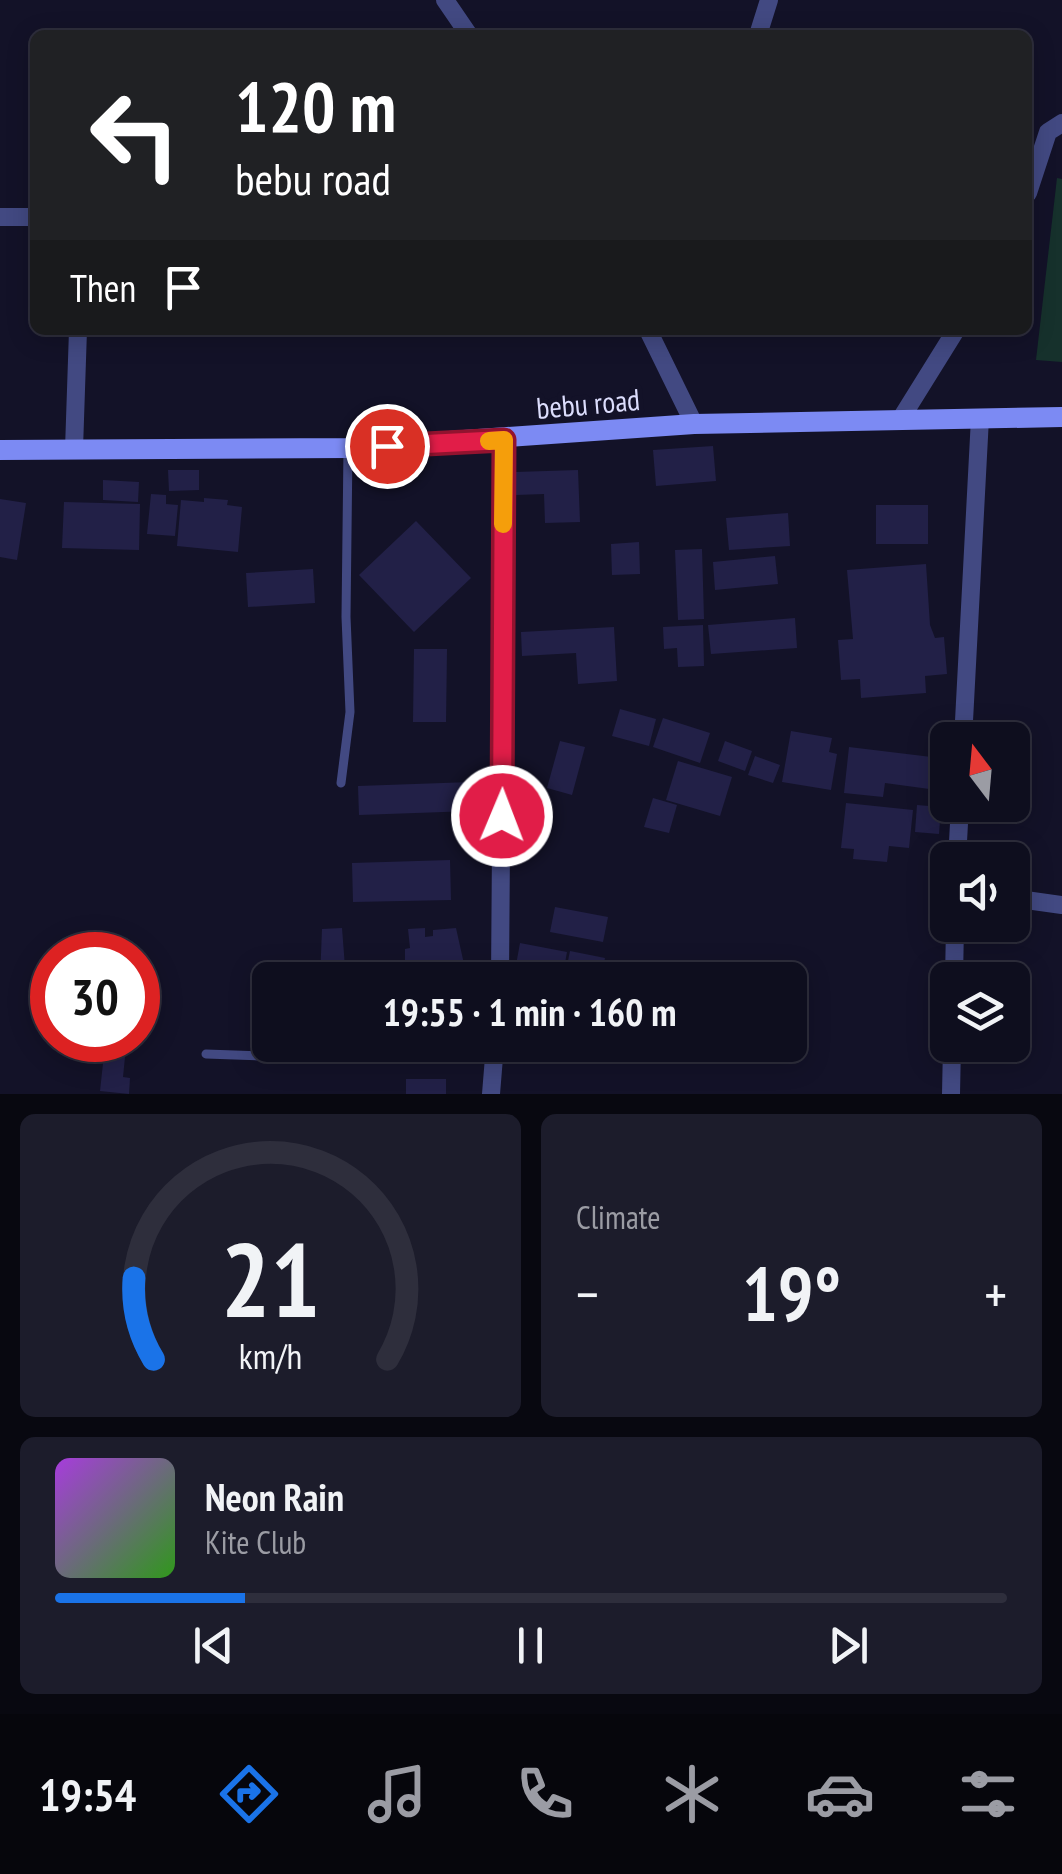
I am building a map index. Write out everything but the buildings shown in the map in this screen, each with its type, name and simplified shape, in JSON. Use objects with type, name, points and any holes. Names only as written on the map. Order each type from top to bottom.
[{"type":"street","points":[[444,0],[465,30]]},
{"type":"street","points":[[760,30],[770,0]]},
{"type":"street","points":[[1032,181],[1048,132],[1062,123]]},
{"type":"street","points":[[0,217],[30,217]]},
{"type":"street","points":[[74,449],[78,335]]},
{"type":"street","points":[[650,335],[694,424]]},
{"type":"street","points":[[900,420],[953,335]]},
{"type":"street","name":"bebu road","points":[[0,450],[348,448],[694,424],[1062,417]]},
{"type":"street","points":[[964,722],[980,418]]},
{"type":"street","points":[[500,962],[504,440]]},
{"type":"street","points":[[1030,901],[1062,905]]},
{"type":"street","points":[[491,1094],[493,1062]]},
{"type":"street","points":[[951,1094],[952,1062]]},
{"type":"lane","points":[[341,783],[350,712],[346,617],[348,448]]},
{"type":"lane","points":[[206,1054],[252,1056]]},
{"type":"green space","points":[[1057,178],[1062,179],[1062,362],[1036,360]]},
{"type":"slow traffic","points":[[489,441],[504,440],[503,524]]},
{"type":"route","points":[[387,446],[504,440],[502,816]]}]
